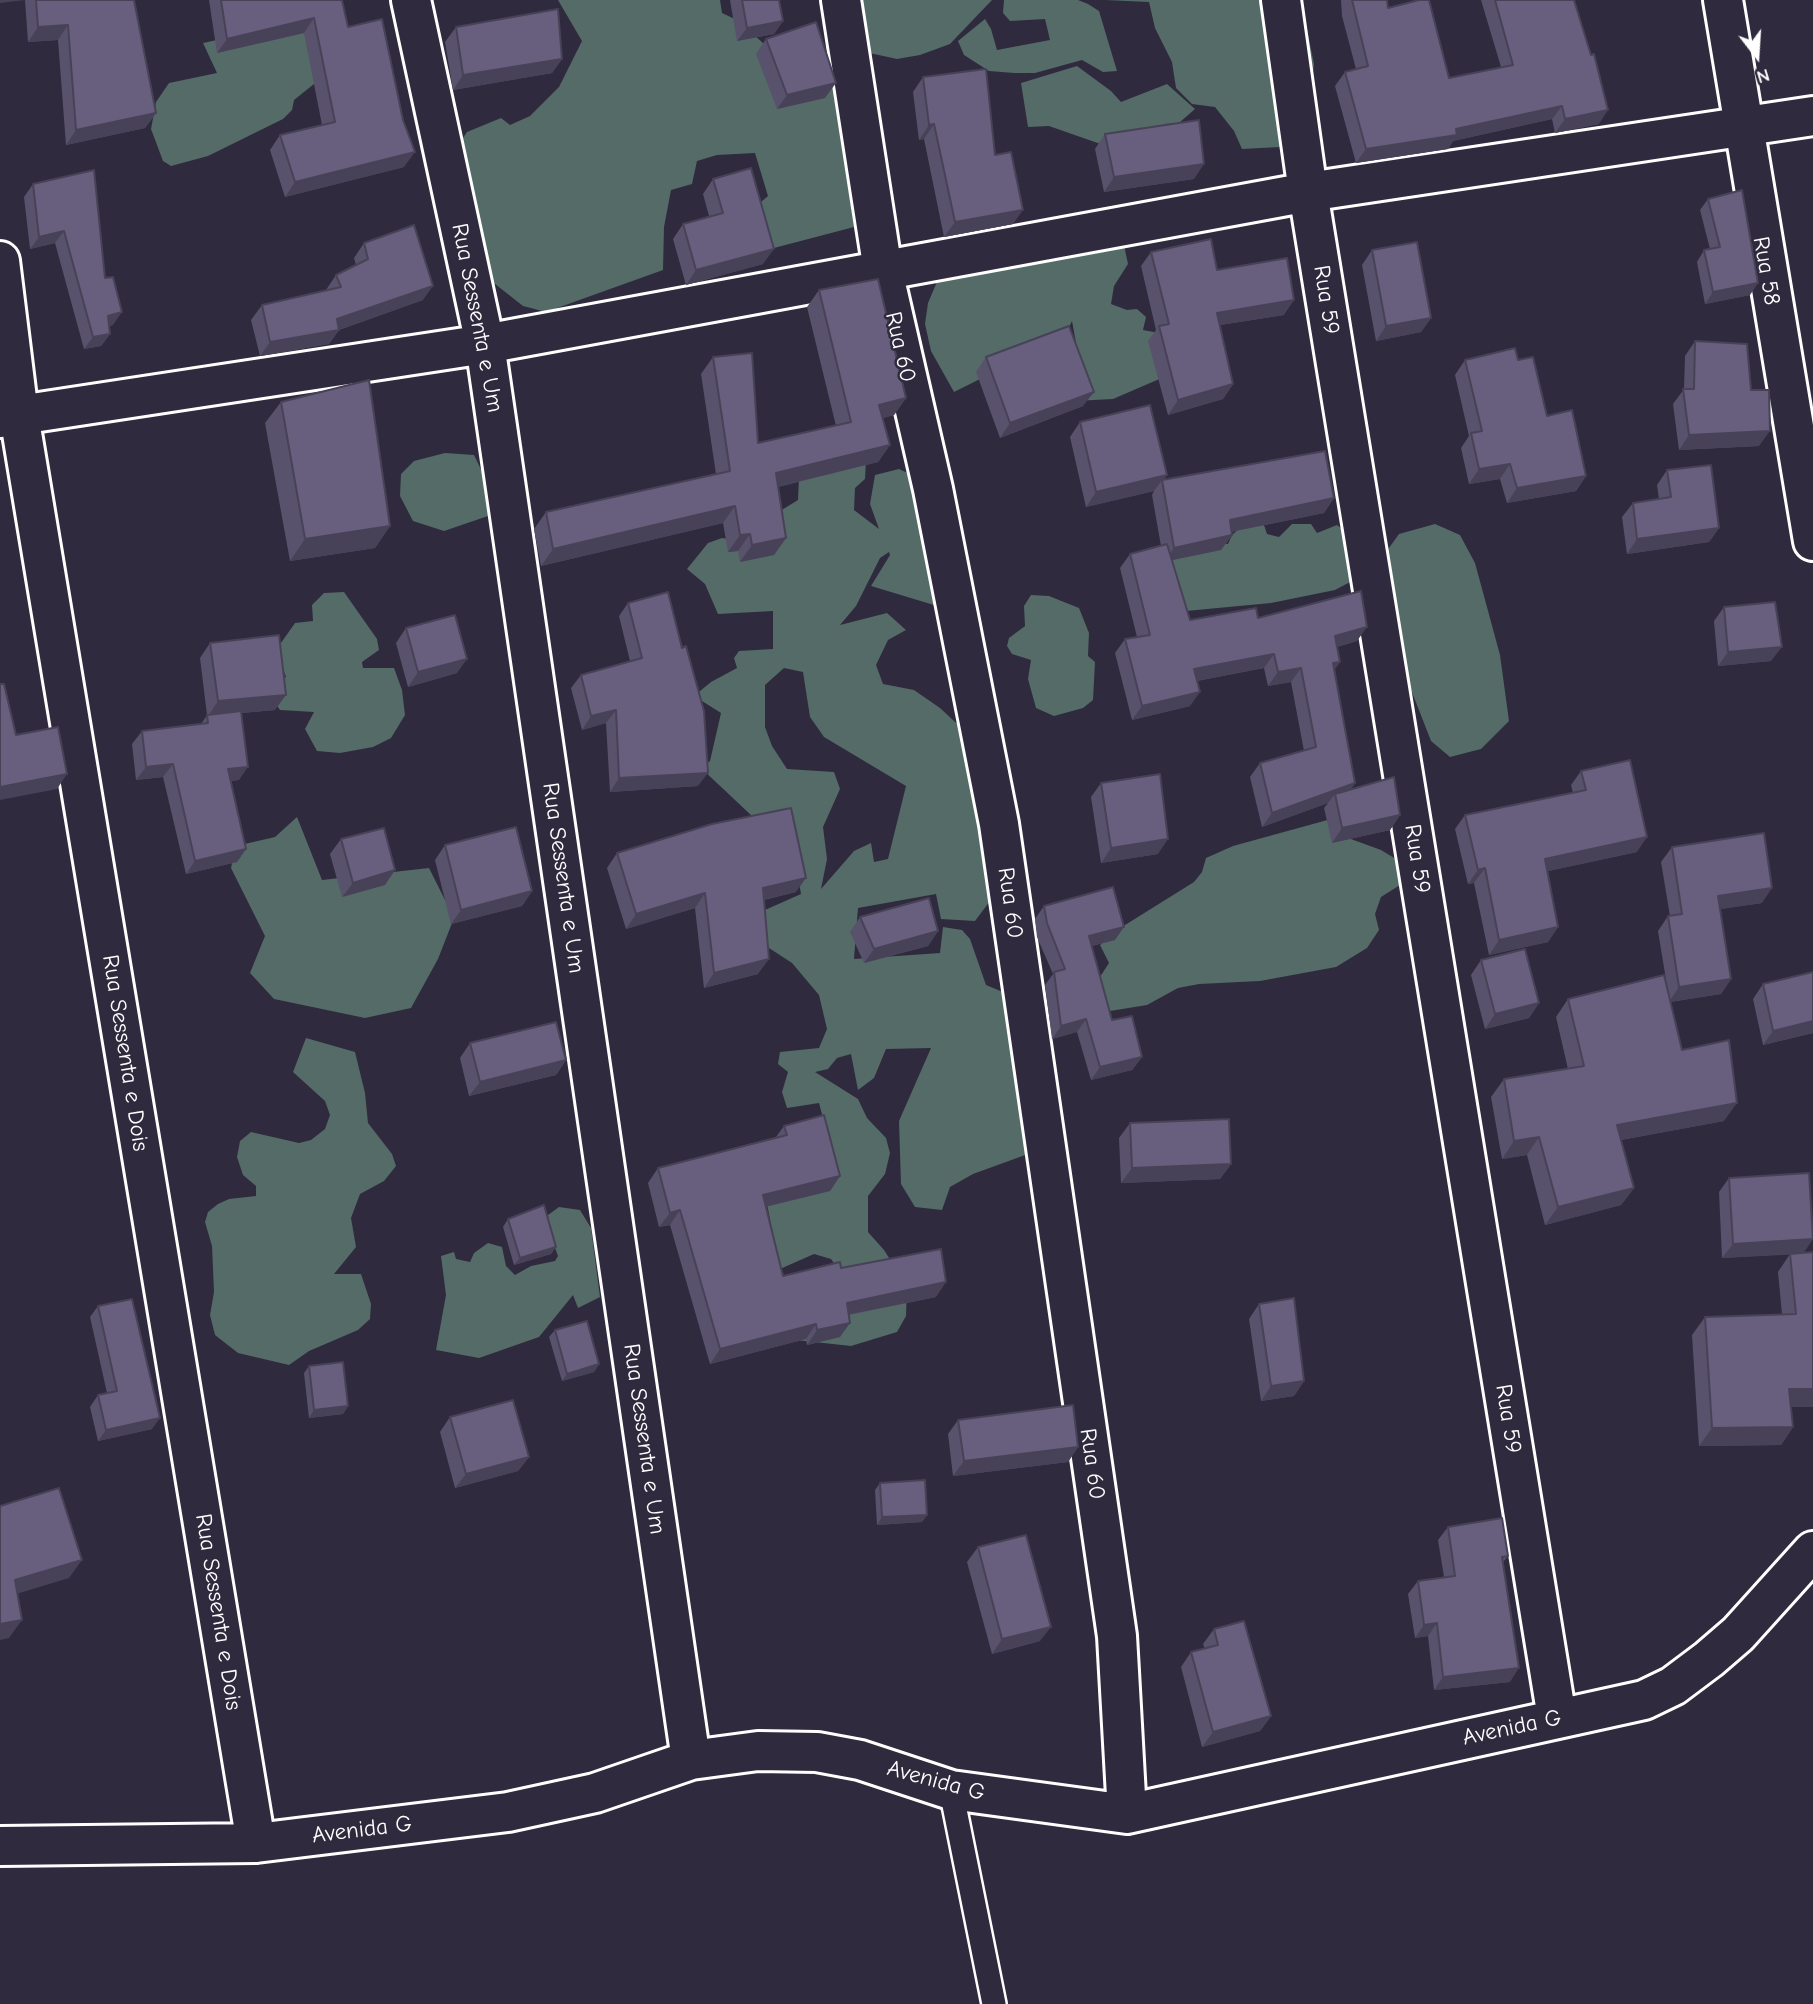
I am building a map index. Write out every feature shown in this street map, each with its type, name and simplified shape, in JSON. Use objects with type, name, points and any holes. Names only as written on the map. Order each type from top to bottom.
[{"type":"street","name":"Rua Sessenta e Um","points":[[411,0],[485,344],[691,1760]]},
{"type":"street","name":"Rua 60","points":[[841,0],[883,271],[933,489],[999,824],[1117,1636],[1127,1814]]},
{"type":"street","name":"Rua 59","points":[[1281,0],[1308,192],[1557,1718]]},
{"type":"street","name":"Rua 58","points":[[1723,0],[1741,126],[1813,541]]},
{"type":"street","points":[[10,416],[485,344],[1308,192],[1813,116]]},
{"type":"street","name":"Rua Sessenta e Dois","points":[[0,261],[10,416],[256,1843]]},
{"type":"street","name":"Avenida G","points":[[0,1846],[256,1843],[508,1812],[595,1793],[691,1760],[758,1751],[817,1752],[860,1760],[951,1790],[1127,1814],[1644,1700],[1673,1686],[1738,1634],[1813,1551]]},
{"type":"lane","points":[[951,1790],[994,2004]]},
{"type":"green space","points":[[558,0],[720,0],[722,13],[739,21],[816,92],[835,88],[854,227],[774,248],[761,202],[768,196],[755,153],[717,155],[697,161],[692,184],[671,190],[664,227],[663,270],[546,312],[523,306],[490,280],[452,154],[467,132],[501,118],[510,125],[530,116],[559,87],[582,41]]},
{"type":"green space","points":[[851,0],[992,0],[950,44],[920,55],[897,59],[865,52]]},
{"type":"green space","points":[[1004,0],[1078,0],[1088,4],[1099,11],[1117,71],[1103,72],[1082,60],[1035,73],[989,71],[964,55],[958,41],[985,19],[997,50],[1050,40],[1045,19],[1010,21],[1003,13]]},
{"type":"green space","points":[[1105,0],[1301,0],[1314,64],[1311,91],[1295,141],[1280,147],[1242,149],[1234,131],[1215,107],[1192,104],[1176,88],[1172,62],[1155,28],[1149,2]]},
{"type":"green space","points":[[301,14],[324,76],[294,100],[292,110],[283,119],[208,156],[171,166],[163,161],[151,129],[156,102],[169,83],[217,73],[203,43],[231,37]]},
{"type":"green space","points":[[1077,66],[1111,91],[1121,102],[1167,84],[1195,109],[1179,123],[1165,124],[1152,138],[1109,147],[1049,126],[1028,127],[1021,83]]},
{"type":"green space","points":[[1124,245],[1128,264],[1114,286],[1111,304],[1127,310],[1137,309],[1146,317],[1143,330],[1164,334],[1164,377],[1113,399],[1074,401],[1083,381],[1072,321],[1064,337],[954,392],[931,351],[925,324],[928,303],[939,277],[1041,258],[1067,258],[1082,246]]},
{"type":"green space","points":[[445,453],[474,455],[487,482],[488,516],[444,531],[413,521],[400,496],[401,474],[414,461]]},
{"type":"green space","points":[[866,460],[865,479],[855,488],[854,510],[879,529],[870,504],[875,475],[899,469],[923,480],[957,612],[871,586],[890,555],[889,552],[880,558],[856,606],[840,625],[887,613],[906,630],[888,640],[876,665],[883,684],[914,690],[940,708],[967,733],[996,893],[975,921],[941,919],[936,894],[858,908],[854,959],[940,953],[943,927],[962,930],[970,939],[986,985],[1015,997],[1028,1154],[973,1174],[950,1187],[942,1210],[915,1207],[901,1184],[899,1121],[931,1048],[886,1049],[874,1078],[858,1090],[851,1054],[837,1058],[828,1069],[815,1072],[858,1099],[867,1118],[886,1138],[890,1153],[885,1174],[868,1196],[868,1232],[884,1250],[907,1286],[906,1316],[897,1332],[851,1346],[796,1340],[835,1325],[850,1314],[840,1272],[831,1259],[814,1254],[780,1269],[766,1199],[837,1171],[819,1103],[787,1108],[782,1092],[788,1072],[778,1064],[780,1052],[819,1048],[827,1029],[819,995],[792,963],[769,948],[760,921],[765,910],[801,894],[789,823],[753,817],[701,768],[710,761],[721,713],[694,696],[711,682],[737,668],[734,658],[739,651],[773,649],[773,611],[718,614],[705,584],[687,569],[708,543],[722,538],[733,540],[798,500],[799,477]],"holes":[[[784,668],[803,672],[810,717],[824,737],[906,786],[888,859],[874,862],[871,843],[854,851],[821,889],[827,859],[823,827],[840,789],[834,772],[787,769],[772,746],[765,727],[765,685]]]},
{"type":"green space","points":[[1292,524],[1311,524],[1317,533],[1337,525],[1349,534],[1352,581],[1335,590],[1271,603],[1186,611],[1168,556],[1213,542],[1228,544],[1232,535],[1242,526],[1264,525],[1267,534],[1279,537]]},
{"type":"green space","points":[[1435,524],[1460,535],[1475,563],[1500,655],[1509,721],[1481,749],[1450,757],[1431,741],[1396,651],[1381,559],[1399,534]]},
{"type":"green space","points":[[344,592],[377,639],[379,650],[362,662],[363,668],[394,668],[402,690],[405,715],[391,738],[373,747],[340,753],[317,751],[305,729],[314,712],[280,710],[270,696],[274,687],[286,677],[276,650],[295,623],[313,621],[312,605],[324,593]]},
{"type":"green space","points":[[1031,595],[1049,596],[1079,608],[1089,633],[1088,656],[1095,662],[1093,700],[1083,708],[1054,716],[1036,708],[1028,679],[1031,660],[1012,654],[1007,646],[1009,638],[1025,626],[1024,606]]},
{"type":"green space","points":[[1342,816],[1340,835],[1381,850],[1406,865],[1400,885],[1381,897],[1375,914],[1379,930],[1367,948],[1336,967],[1260,981],[1199,984],[1178,988],[1147,1005],[1110,1011],[1094,1010],[1096,983],[1109,963],[1100,945],[1117,930],[1194,882],[1202,872],[1206,858],[1233,846]]},
{"type":"green space","points":[[297,817],[322,880],[429,868],[454,918],[438,959],[411,1008],[365,1018],[274,999],[250,973],[265,936],[231,868],[236,846],[275,837]]},
{"type":"green space","points":[[306,1038],[355,1052],[365,1093],[368,1123],[392,1154],[396,1166],[384,1181],[360,1194],[351,1218],[356,1247],[334,1274],[361,1274],[371,1304],[370,1319],[358,1330],[309,1351],[289,1365],[238,1353],[215,1335],[210,1315],[214,1292],[212,1246],[205,1222],[208,1212],[218,1204],[229,1199],[256,1196],[256,1186],[243,1175],[237,1157],[240,1141],[251,1132],[299,1143],[311,1140],[325,1129],[330,1115],[325,1101],[293,1072]]},
{"type":"green space","points":[[559,1207],[580,1210],[591,1228],[600,1297],[578,1308],[573,1295],[539,1337],[479,1358],[436,1350],[446,1295],[441,1256],[454,1252],[456,1259],[470,1262],[474,1253],[488,1243],[502,1247],[506,1266],[515,1275],[531,1266],[555,1261],[558,1256],[550,1234],[548,1215]]},
{"type":"building","points":[[36,0],[134,0],[156,113],[76,130],[68,25],[38,27]]},
{"type":"building","points":[[221,0],[342,0],[348,27],[382,19],[403,120],[415,152],[295,182],[280,135],[335,122],[314,18],[227,39]]},
{"type":"building","points":[[742,0],[779,0],[783,21],[747,28]]},
{"type":"building","points":[[1352,0],[1387,0],[1388,8],[1429,0],[1449,78],[1513,65],[1495,0],[1574,0],[1591,55],[1594,54],[1608,110],[1565,119],[1562,106],[1456,129],[1457,135],[1366,149],[1345,72],[1368,66]]},
{"type":"building","points":[[558,9],[562,59],[463,75],[456,27]]},
{"type":"building","points":[[816,22],[836,83],[787,95],[766,39]]},
{"type":"building","points":[[986,69],[995,155],[1011,152],[1023,210],[955,222],[934,124],[929,125],[923,77]]},
{"type":"building","points":[[1199,120],[1204,164],[1114,177],[1105,134]]},
{"type":"building","points":[[751,168],[774,249],[696,270],[683,224],[723,213],[713,179]]},
{"type":"building","points":[[94,170],[105,278],[113,277],[122,312],[108,316],[110,334],[93,337],[64,231],[39,237],[33,184]]},
{"type":"building","points":[[1742,190],[1758,283],[1713,292],[1704,250],[1720,247],[1708,199]]},
{"type":"building","points":[[414,225],[433,286],[337,319],[339,330],[270,342],[262,305],[341,287],[336,275],[368,259],[364,243]]},
{"type":"building","points":[[1211,239],[1217,270],[1287,258],[1294,300],[1217,313],[1233,384],[1178,400],[1159,326],[1169,324],[1151,252]]},
{"type":"building","points":[[1417,242],[1431,318],[1386,326],[1372,250]]},
{"type":"building","points":[[878,279],[906,398],[879,405],[890,445],[776,473],[786,538],[752,545],[750,534],[740,535],[735,506],[553,549],[546,512],[730,471],[713,357],[752,353],[758,443],[851,422],[819,290]]},
{"type":"building","points":[[1069,326],[1094,392],[1010,423],[986,357]]},
{"type":"building","points":[[1695,341],[1747,344],[1751,390],[1769,390],[1770,431],[1689,435],[1683,389],[1694,389]]},
{"type":"building","points":[[1515,348],[1518,360],[1533,357],[1547,416],[1572,410],[1586,476],[1517,488],[1510,464],[1479,469],[1471,433],[1482,431],[1465,360]]},
{"type":"building","points":[[369,380],[390,526],[305,539],[281,402]]},
{"type":"building","points":[[1150,405],[1167,475],[1096,492],[1080,422]]},
{"type":"building","points":[[1325,451],[1334,498],[1230,520],[1232,535],[1174,548],[1162,480]]},
{"type":"building","points":[[1711,465],[1719,528],[1637,539],[1633,503],[1671,497],[1667,470]]},
{"type":"building","points":[[1167,544],[1190,620],[1256,608],[1258,618],[1361,591],[1367,627],[1335,636],[1340,662],[1333,663],[1355,783],[1272,813],[1260,763],[1316,747],[1301,668],[1278,672],[1274,654],[1194,669],[1200,692],[1142,706],[1125,639],[1150,635],[1130,554]]},
{"type":"building","points":[[668,592],[682,648],[686,646],[704,711],[708,773],[619,778],[616,710],[591,716],[581,675],[642,658],[628,603]]},
{"type":"building","points":[[1775,602],[1782,647],[1728,652],[1724,607]]},
{"type":"building","points":[[455,615],[467,659],[418,672],[406,628]]},
{"type":"building","points":[[279,635],[286,695],[218,701],[210,643]]},
{"type":"building","points":[[0,684],[4,684],[16,735],[58,727],[67,774],[0,787]]},
{"type":"building","points":[[241,711],[248,767],[228,769],[246,849],[195,861],[173,764],[146,767],[142,731],[208,723],[207,715]]},
{"type":"building","points":[[1630,760],[1647,837],[1545,859],[1558,927],[1499,940],[1485,868],[1478,870],[1465,815],[1586,790],[1581,771]]},
{"type":"building","points":[[1160,774],[1168,839],[1111,848],[1101,783]]},
{"type":"building","points":[[1394,777],[1400,815],[1342,828],[1335,794]]},
{"type":"building","points":[[791,808],[806,878],[763,888],[769,959],[714,973],[705,893],[636,914],[617,853],[712,824]]},
{"type":"building","points":[[516,827],[532,891],[461,910],[445,845]]},
{"type":"building","points":[[384,828],[395,870],[353,883],[341,839]]},
{"type":"building","points":[[1764,833],[1772,888],[1718,896],[1731,979],[1679,987],[1668,916],[1682,914],[1672,847]]},
{"type":"building","points":[[1113,887],[1124,927],[1089,936],[1112,1020],[1132,1016],[1142,1057],[1100,1067],[1086,1019],[1061,1026],[1054,972],[1065,969],[1047,923],[1044,906]]},
{"type":"building","points":[[929,898],[938,931],[874,949],[860,917]]},
{"type":"building","points":[[1525,949],[1539,1003],[1495,1014],[1481,960]]},
{"type":"building","points":[[1813,972],[1813,1021],[1773,1031],[1763,984]]},
{"type":"building","points":[[1664,975],[1682,1050],[1729,1040],[1737,1103],[1617,1125],[1634,1188],[1558,1207],[1539,1137],[1514,1141],[1504,1079],[1584,1066],[1568,999]]},
{"type":"building","points":[[556,1022],[566,1060],[480,1082],[470,1043]]},
{"type":"building","points":[[824,1115],[840,1176],[763,1195],[783,1276],[840,1262],[841,1268],[941,1249],[946,1282],[847,1303],[850,1323],[817,1330],[816,1324],[720,1349],[680,1210],[670,1213],[658,1168],[787,1135],[784,1126]]},
{"type":"building","points":[[1229,1119],[1231,1164],[1132,1168],[1130,1123]]},
{"type":"building","points":[[1809,1173],[1813,1239],[1733,1244],[1729,1178]]},
{"type":"building","points":[[544,1205],[556,1247],[520,1258],[508,1219]]},
{"type":"building","points":[[1813,1252],[1813,1389],[1789,1389],[1793,1427],[1712,1428],[1705,1317],[1796,1314],[1790,1254]]},
{"type":"building","points":[[1294,1298],[1304,1381],[1271,1386],[1259,1304]]},
{"type":"building","points":[[132,1299],[160,1418],[106,1430],[98,1395],[117,1391],[98,1306]]},
{"type":"building","points":[[587,1321],[599,1364],[567,1374],[555,1330]]},
{"type":"building","points":[[343,1362],[348,1406],[314,1410],[309,1366]]},
{"type":"building","points":[[513,1400],[529,1457],[466,1474],[450,1417]]},
{"type":"building","points":[[1073,1405],[1078,1447],[964,1461],[958,1420]]},
{"type":"building","points":[[925,1480],[927,1515],[882,1517],[880,1483]]},
{"type":"building","points":[[59,1488],[82,1560],[15,1580],[22,1620],[0,1624],[0,1506]]},
{"type":"building","points":[[1502,1518],[1508,1556],[1502,1557],[1519,1668],[1443,1677],[1437,1623],[1424,1625],[1418,1581],[1455,1576],[1448,1527]]},
{"type":"building","points":[[1026,1535],[1051,1627],[1002,1639],[978,1547]]},
{"type":"building","points":[[1244,1621],[1271,1716],[1213,1732],[1191,1652],[1218,1645],[1214,1629]]}]
